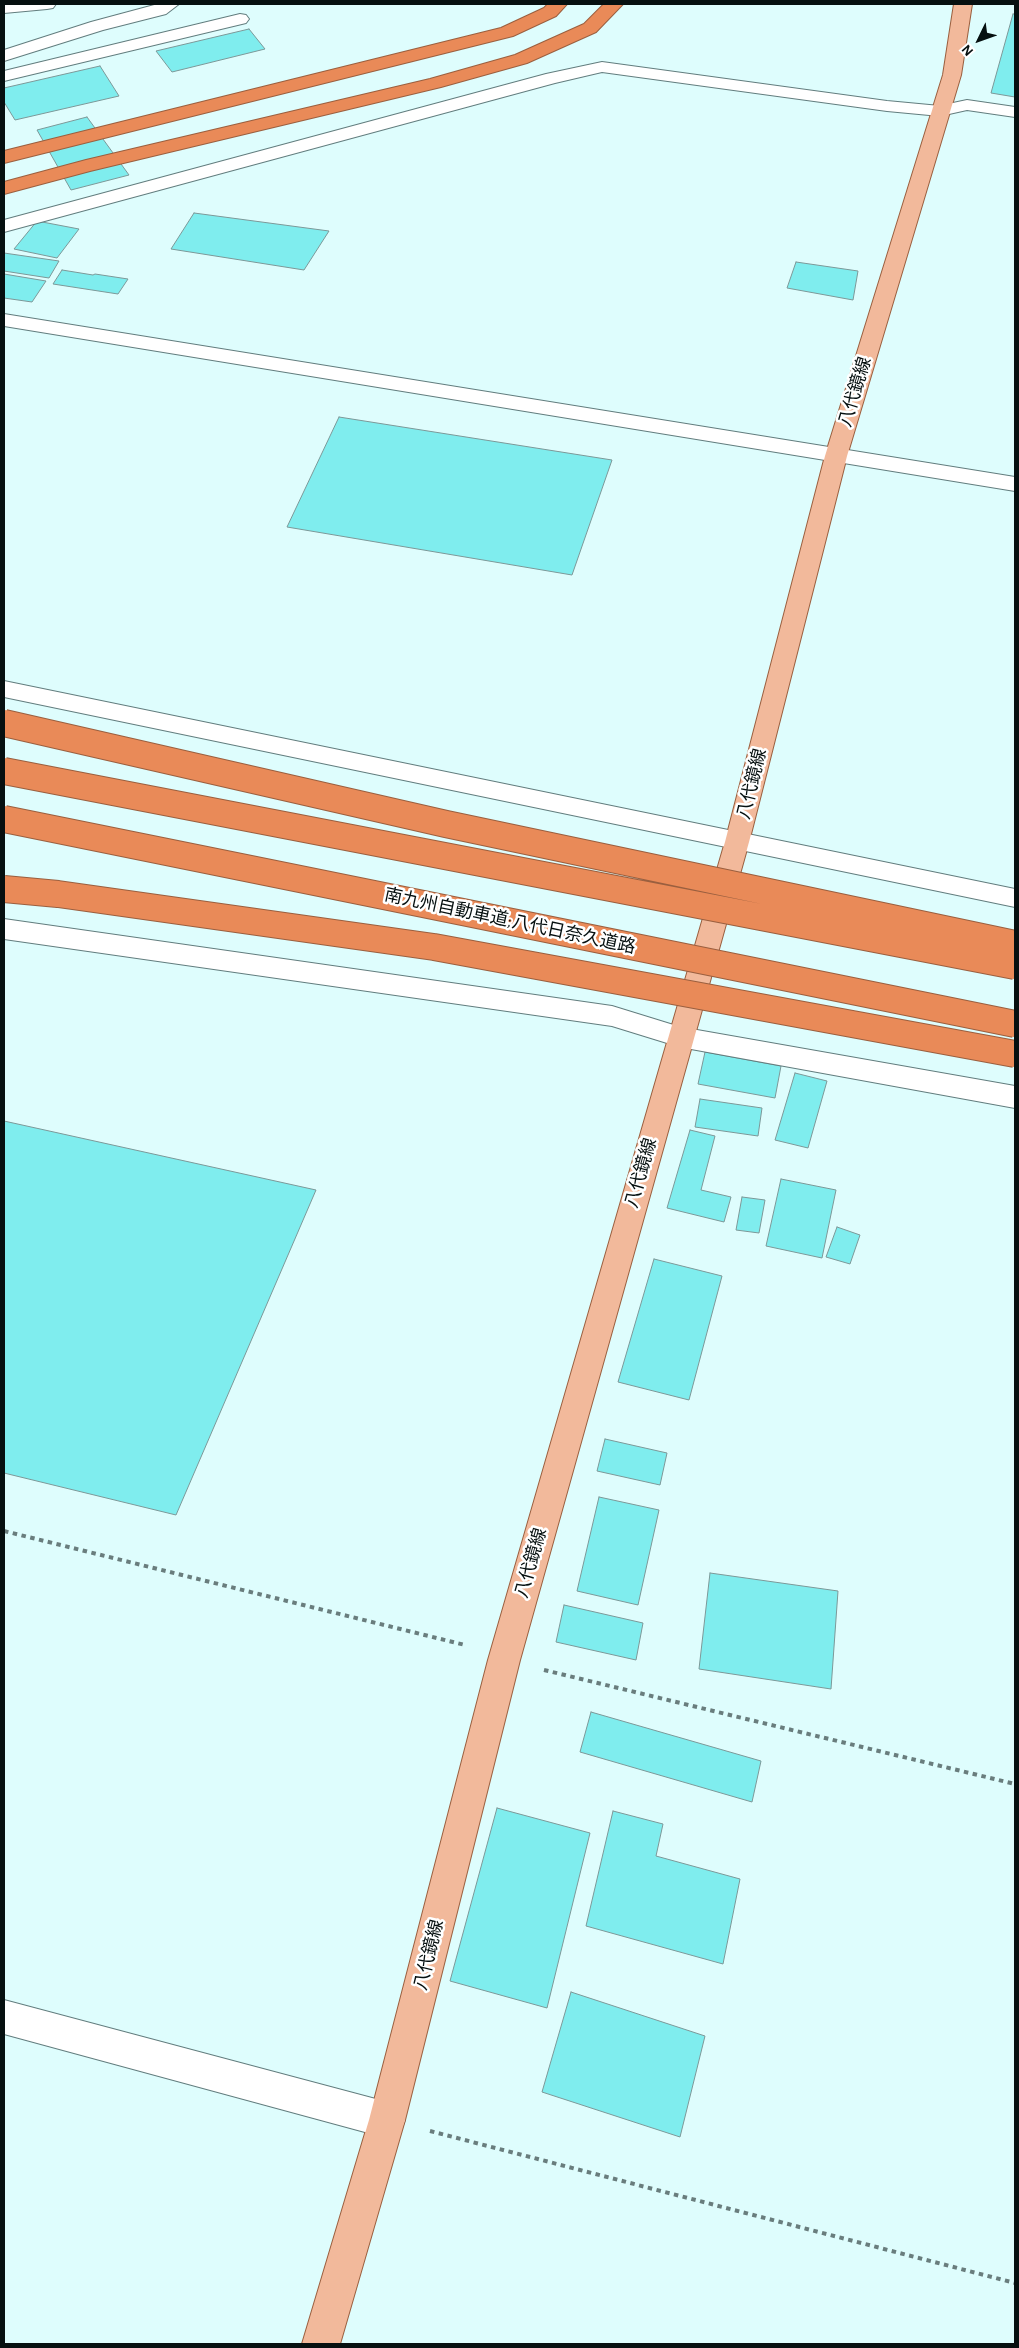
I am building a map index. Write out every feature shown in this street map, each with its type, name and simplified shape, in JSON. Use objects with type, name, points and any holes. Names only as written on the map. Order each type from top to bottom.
[{"type":"highway","points":[[4,157],[507,32],[550,12],[558,4]]},
{"type":"highway","points":[[4,188],[86,166],[436,83],[521,59],[590,28],[614,4]]},
{"type":"highway","points":[[4,723],[446,824],[1015,944]]},
{"type":"highway","points":[[4,770],[1015,966]]},
{"type":"highway","name":"南九州自動車道;八代日奈久道路","points":[[4,819],[1015,1024]]},
{"type":"highway","points":[[4,889],[58,894],[434,947],[1015,1054]]},
{"type":"main road","name":"八代鏡線","points":[[321,2344],[386,2120],[504,1660],[680,1036],[737,842],[836,456],[952,75],[963,4]]},
{"type":"street","points":[[4,8],[47,4]]},
{"type":"street","points":[[4,56],[88,29],[160,10],[170,4]]},
{"type":"street","points":[[4,76],[240,19]]},
{"type":"street","points":[[4,226],[552,78],[602,67],[887,106],[940,111],[967,104],[1015,112]]},
{"type":"street","points":[[4,320],[1015,484]]},
{"type":"street","points":[[4,689],[1015,898]]},
{"type":"street","points":[[4,929],[612,1016],[680,1036],[1015,1097]]},
{"type":"street","points":[[4,2017],[386,2120]]},
{"type":"path","points":[[4,1531],[451,1640],[504,1660],[1015,1784]]},
{"type":"path","points":[[386,2120],[1015,2283]]},
{"type":"building","points":[[1013,14],[1015,14],[1015,97],[991,93]]},
{"type":"building","points":[[249,29],[265,49],[172,72],[156,51]]},
{"type":"building","points":[[100,66],[119,96],[15,120],[4,102],[4,88]]},
{"type":"building","points":[[87,117],[129,175],[71,190],[37,130]]},
{"type":"building","points":[[194,213],[329,231],[304,270],[171,249]]},
{"type":"building","points":[[37,221],[79,229],[57,258],[14,249]]},
{"type":"building","points":[[4,253],[59,261],[49,278],[4,271]]},
{"type":"building","points":[[796,262],[858,271],[853,300],[787,288]]},
{"type":"building","points":[[62,270],[128,279],[118,294],[53,284]]},
{"type":"building","points":[[4,274],[46,281],[32,302],[4,298]]},
{"type":"building","points":[[339,417],[612,460],[572,575],[287,527]]},
{"type":"building","points":[[705,1052],[781,1066],[775,1098],[698,1084]]},
{"type":"building","points":[[795,1073],[827,1081],[808,1148],[775,1140]]},
{"type":"building","points":[[700,1099],[762,1108],[758,1136],[695,1127]]},
{"type":"building","points":[[4,1121],[316,1190],[176,1515],[4,1473]]},
{"type":"building","points":[[690,1130],[715,1136],[701,1190],[731,1197],[724,1222],[667,1208]]},
{"type":"building","points":[[781,1179],[836,1190],[822,1258],[766,1246]]},
{"type":"building","points":[[742,1197],[765,1200],[759,1233],[736,1230]]},
{"type":"building","points":[[837,1227],[860,1235],[850,1264],[826,1257]]},
{"type":"building","points":[[654,1259],[722,1276],[689,1400],[618,1382]]},
{"type":"building","points":[[605,1439],[667,1453],[660,1485],[597,1471]]},
{"type":"building","points":[[599,1497],[659,1510],[638,1605],[577,1591]]},
{"type":"building","points":[[710,1573],[838,1591],[831,1689],[699,1669]]},
{"type":"building","points":[[564,1605],[643,1623],[636,1660],[556,1642]]},
{"type":"building","points":[[591,1712],[761,1761],[752,1802],[580,1752]]},
{"type":"building","points":[[497,1808],[590,1833],[547,2008],[450,1981]]},
{"type":"building","points":[[613,1811],[663,1824],[656,1856],[740,1879],[723,1964],[586,1926]]},
{"type":"building","points":[[571,1992],[705,2036],[680,2137],[542,2092]]}]
